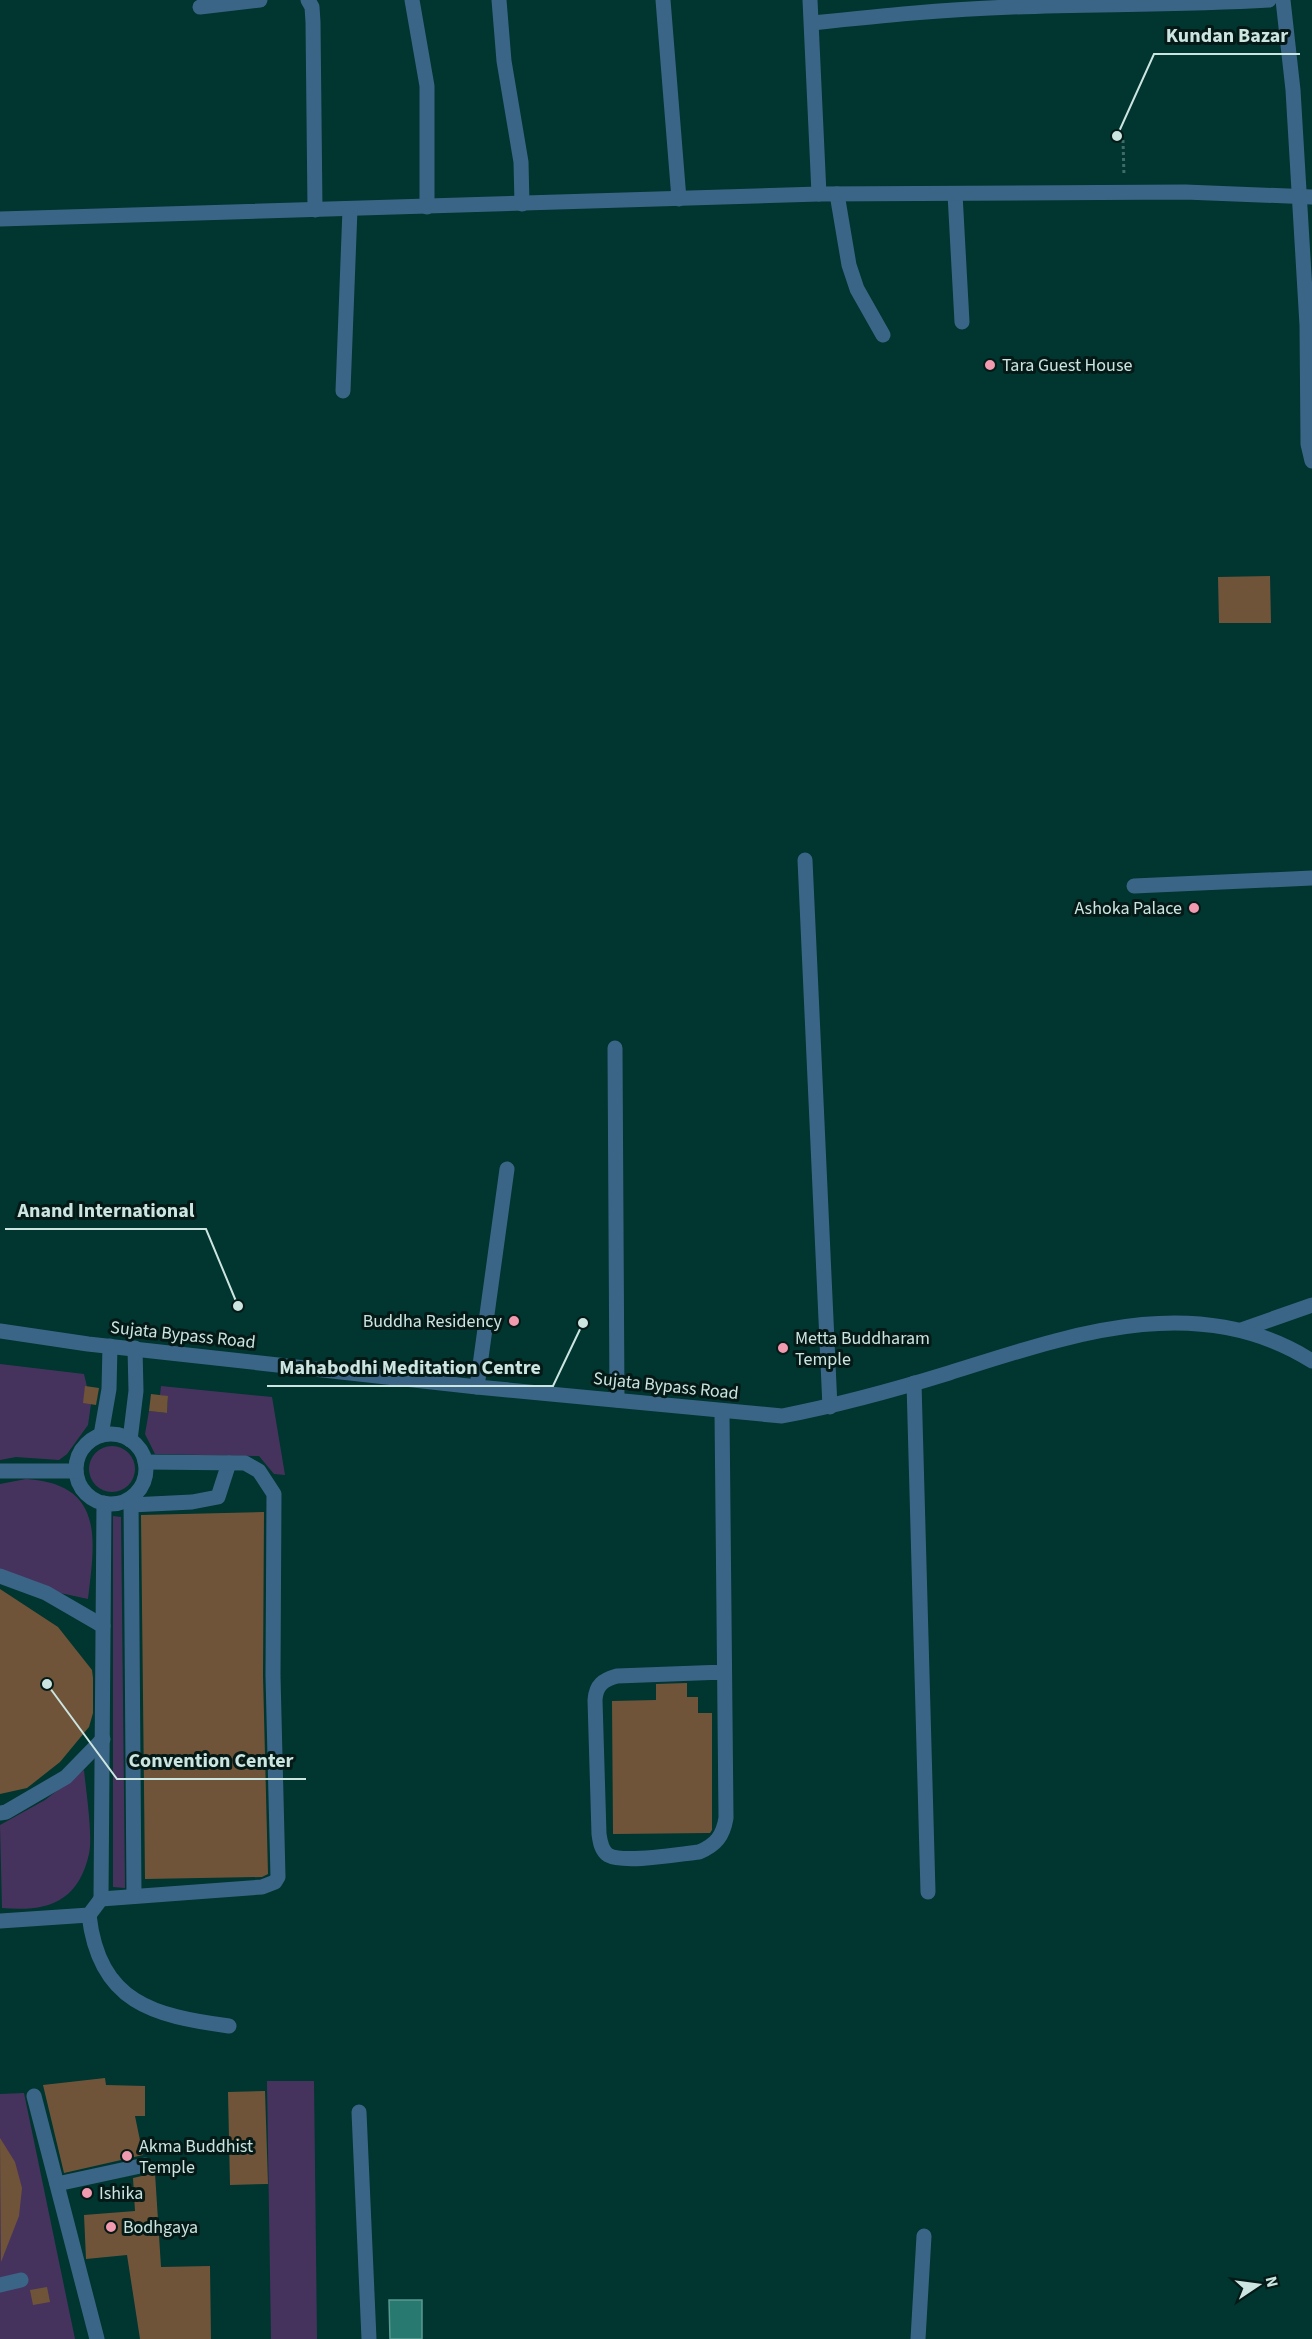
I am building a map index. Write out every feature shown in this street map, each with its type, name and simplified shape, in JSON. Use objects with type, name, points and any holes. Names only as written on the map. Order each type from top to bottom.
[{"type":"street","points":[[200,7],[260,0]]},
{"type":"street","points":[[308,0],[312,7],[313,22],[315,210]]},
{"type":"street","points":[[412,0],[427,86],[427,207]]},
{"type":"street","points":[[499,0],[504,61],[520,152],[522,204]]},
{"type":"street","points":[[663,0],[679,199]]},
{"type":"street","points":[[810,0],[819,194]]},
{"type":"street","points":[[812,23],[917,12],[1012,7],[1269,0]]},
{"type":"street","points":[[1283,0],[1305,197],[1309,360],[1308,444],[1312,461]]},
{"type":"street","points":[[0,219],[819,194],[1185,192],[1305,197]]},
{"type":"street","points":[[837,194],[849,265],[857,289],[884,335]]},
{"type":"street","points":[[955,194],[962,322]]},
{"type":"street","points":[[343,391],[350,209]]},
{"type":"street","points":[[805,860],[830,1407]]},
{"type":"street","points":[[1134,886],[1312,878]]},
{"type":"street","points":[[615,1048],[616,1400]]},
{"type":"street","points":[[477,1387],[507,1168]]},
{"type":"street","points":[[1241,1330],[1312,1305]]},
{"type":"street","name":"Sujata Bypass Road","points":[[0,1331],[110,1346],[477,1387],[782,1416],[830,1407],[1071,1335],[1105,1328],[1169,1322],[1241,1330],[1299,1352],[1312,1361]]},
{"type":"street","points":[[101,1435],[109,1389],[110,1346]]},
{"type":"street","points":[[130,1440],[136,1391],[135,1348]]},
{"type":"street","points":[[914,1383],[928,1892]]},
{"type":"street","points":[[722,1411],[726,1818],[723,1832],[710,1848],[699,1852],[628,1858],[609,1856],[604,1851],[599,1834],[595,1700],[598,1687],[606,1679],[617,1677],[724,1672]]},
{"type":"street","points":[[134,1896],[131,1501],[142,1485],[145,1462],[141,1451],[130,1440],[113,1434],[101,1435],[82,1449],[76,1471],[85,1492],[104,1503],[116,1504],[131,1501],[192,1502],[218,1497],[229,1463]]},
{"type":"street","points":[[101,1899],[262,1887],[275,1882],[278,1876],[273,1677],[274,1494],[259,1471],[245,1463],[145,1462]]},
{"type":"street","points":[[0,1471],[76,1471]]},
{"type":"street","points":[[104,1503],[101,1899],[89,1915],[92,1942],[115,1980],[141,2006],[181,2019],[230,2026]]},
{"type":"street","points":[[0,1576],[46,1593],[104,1626]]},
{"type":"street","points":[[0,1813],[6,1812],[66,1777],[103,1738]]},
{"type":"street","points":[[0,1921],[89,1915]]},
{"type":"street","points":[[34,2096],[97,2339]]},
{"type":"street","points":[[359,2112],[369,2339]]},
{"type":"street","points":[[57,2184],[145,2165]]},
{"type":"street","points":[[918,2339],[924,2236]]},
{"type":"street","points":[[0,2285],[21,2280]]},
{"type":"path","points":[[1123,140],[1125,192]]},
{"type":"shaded area","points":[[0,1364],[84,1374],[91,1404],[88,1425],[67,1454],[59,1460],[16,1457],[0,1460]]},
{"type":"shaded area","points":[[161,1386],[272,1397],[285,1475],[274,1474],[259,1456],[155,1454],[145,1434],[149,1411],[167,1413],[168,1397],[160,1395]]},
{"type":"shaded area","points":[[112,1446],[121,1447],[129,1452],[134,1460],[134,1478],[129,1486],[121,1491],[112,1492],[103,1491],[95,1486],[90,1478],[89,1469],[90,1460],[95,1452],[103,1447]]},
{"type":"shaded area","points":[[26,1479],[52,1483],[70,1492],[82,1504],[89,1519],[92,1536],[88,1599],[56,1592],[0,1570],[0,1484]]},
{"type":"shaded area","points":[[113,1516],[121,1517],[125,1888],[113,1887]]},
{"type":"shaded area","points":[[84,1770],[90,1846],[84,1871],[77,1884],[68,1894],[46,1906],[2,1908],[0,1825],[45,1800]]},
{"type":"shaded area","points":[[267,2081],[314,2081],[317,2339],[271,2339]]},
{"type":"shaded area","points":[[24,2093],[75,2339],[0,2339],[0,2094]]},
{"type":"shaded area","points":[[389,2300],[422,2300],[422,2339],[390,2339]]},
{"type":"building","points":[[1270,576],[1271,623],[1219,623],[1218,577]]},
{"type":"building","points":[[85,1386],[99,1388],[96,1405],[83,1403]]},
{"type":"building","points":[[151,1394],[168,1396],[167,1413],[149,1411]]},
{"type":"building","points":[[264,1512],[263,1676],[268,1874],[262,1877],[145,1879],[141,1515]]},
{"type":"building","points":[[0,1589],[58,1627],[92,1670],[93,1713],[89,1727],[60,1762],[27,1788],[0,1794]]},
{"type":"building","points":[[687,1683],[687,1697],[698,1697],[698,1713],[712,1713],[712,1830],[710,1833],[613,1834],[612,1701],[656,1700],[656,1684]]},
{"type":"building","points":[[105,2078],[106,2085],[145,2086],[145,2116],[135,2116],[143,2155],[64,2173],[43,2085]]},
{"type":"building","points":[[265,2091],[268,2184],[230,2185],[228,2092]]},
{"type":"building","points":[[0,2138],[15,2162],[22,2188],[19,2216],[1,2262]]},
{"type":"building","points":[[155,2173],[161,2267],[210,2266],[211,2339],[140,2339],[127,2255],[86,2259],[84,2215],[135,2211],[133,2178]]},
{"type":"building","points":[[47,2287],[50,2302],[33,2305],[30,2290]]},
{"type":"place","name":"Kundan Bazar","points":[[1117,136]]},
{"type":"place","name":"Tara Guest House","points":[[990,365]]},
{"type":"place","name":"Ashoka Palace","points":[[1194,908]]},
{"type":"place","name":"Anand International","points":[[238,1306]]},
{"type":"place","name":"Buddha Residency","points":[[514,1321]]},
{"type":"place","name":"Mahabodhi Meditation Centre","points":[[583,1323]]},
{"type":"place","name":"Metta Buddharam Temple","points":[[783,1348]]},
{"type":"place","name":"Convention Center","points":[[47,1684]]},
{"type":"place","name":"Akma Buddhist Temple","points":[[127,2156]]},
{"type":"place","name":"Ishika","points":[[87,2193]]},
{"type":"place","name":"Bodhgaya","points":[[111,2227]]}]
